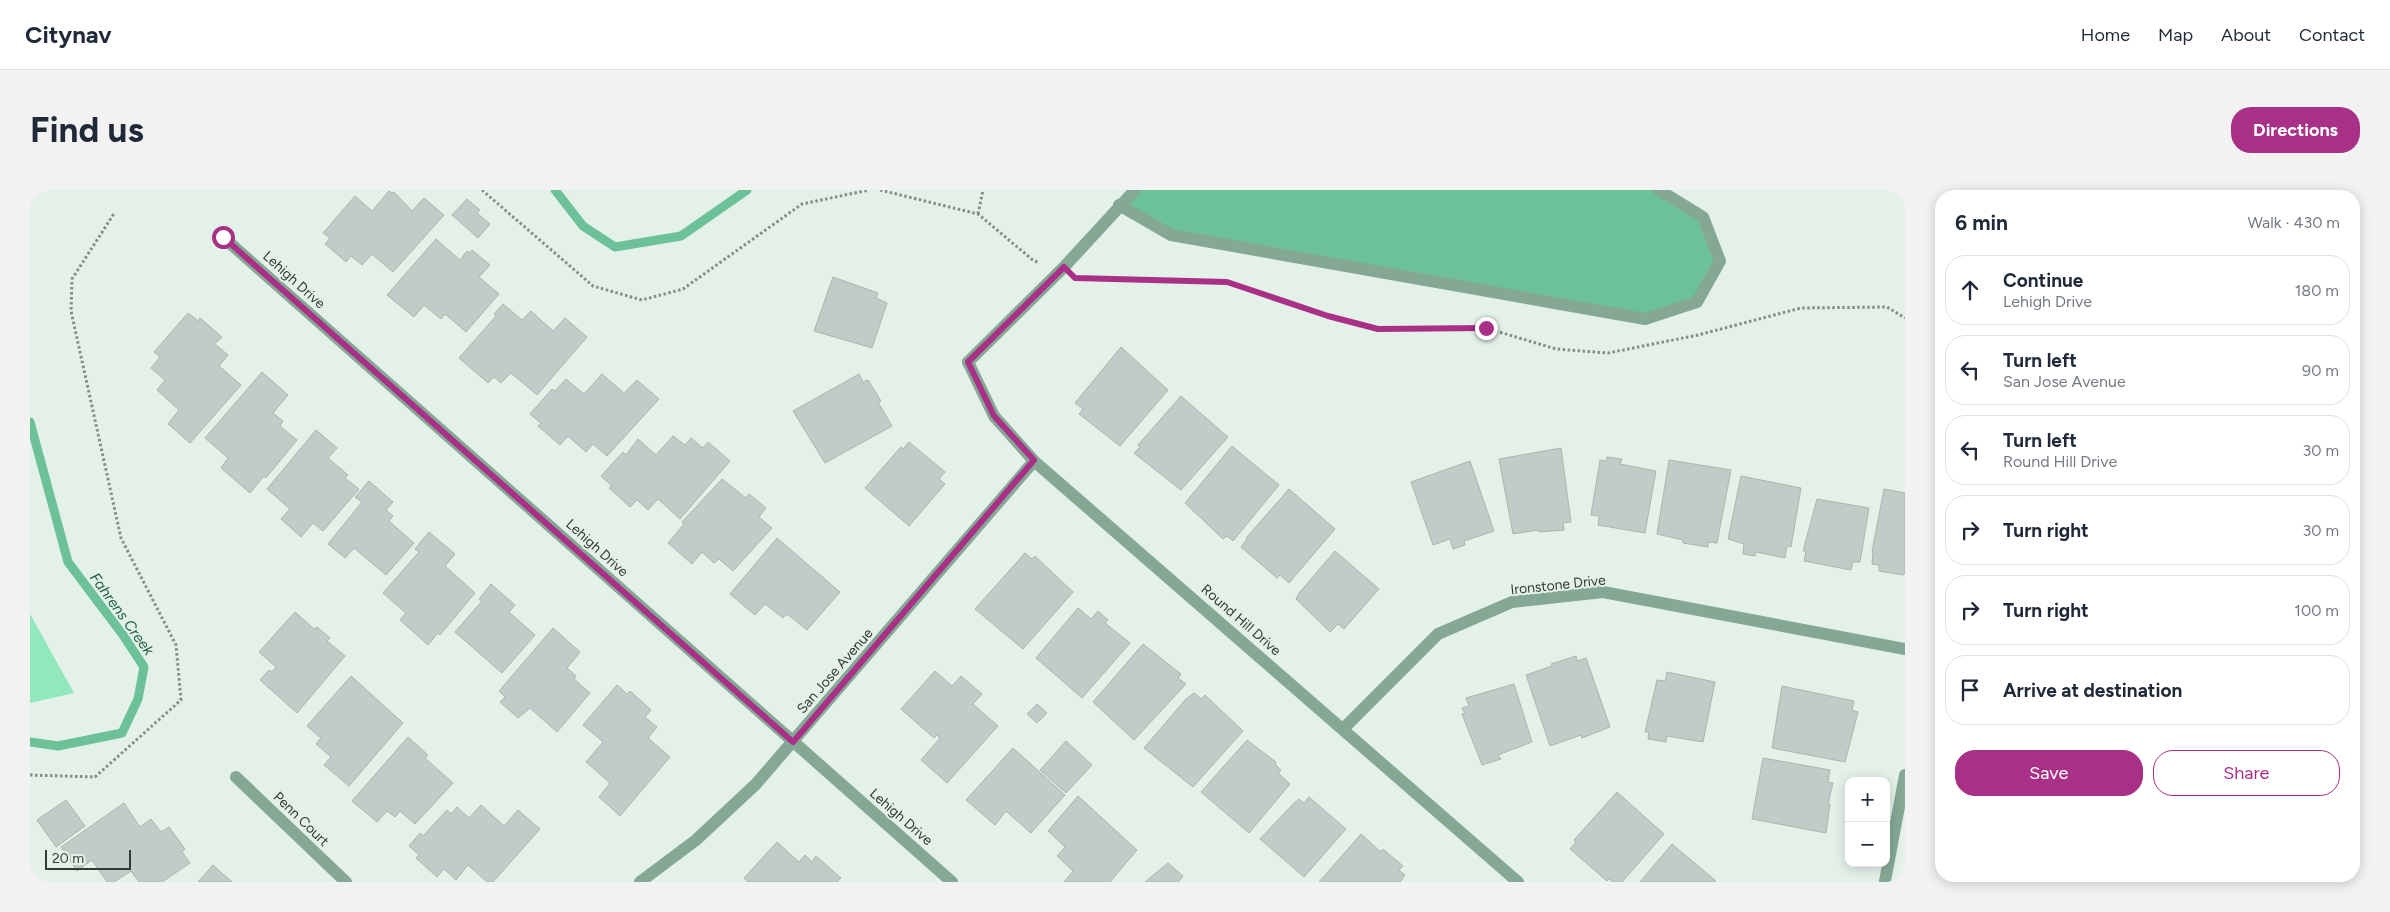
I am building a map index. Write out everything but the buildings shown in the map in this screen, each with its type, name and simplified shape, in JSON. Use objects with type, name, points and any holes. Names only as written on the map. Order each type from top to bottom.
[{"type":"street","points":[[1064,267],[1119,205],[1135,190]]},
{"type":"street","points":[[1119,205],[1171,235],[1645,319],[1697,302],[1720,262],[1704,216],[1659,190]]},
{"type":"street","name":"Lehigh Drive","points":[[223,237],[952,882]]},
{"type":"street","name":"Round Hill Drive","points":[[1064,267],[968,362],[994,416],[1034,460],[1518,882]]},
{"type":"street","name":"San Jose Avenue","points":[[640,882],[703,834],[756,784],[1034,460]]},
{"type":"street","name":"Ironstone Drive","points":[[1344,729],[1438,634],[1512,602],[1603,592],[1905,649]]},
{"type":"street","points":[[1885,881],[1905,775]]},
{"type":"street","name":"Penn Court","points":[[236,777],[346,882]]},
{"type":"path","points":[[482,190],[594,286],[642,300],[683,289],[802,204],[869,190]]},
{"type":"path","points":[[880,190],[978,214],[1034,262],[1064,267],[1075,278],[1227,282],[1328,316],[1378,329],[1486,328],[1556,349],[1608,353],[1698,335],[1801,308],[1888,307],[1905,318]]},
{"type":"path","points":[[978,214],[983,190]]},
{"type":"path","points":[[30,775],[95,777],[181,700],[176,644],[121,538],[71,311],[72,279],[115,212]]},
{"type":"shaded area","points":[[1135,190],[1659,190],[1703,217],[1720,261],[1697,302],[1645,319],[1171,235],[1119,205]]},
{"type":"shaded area","points":[[30,614],[74,693],[30,703]]},
{"type":"waterway","points":[[555,190],[583,226],[615,247],[681,236],[747,190]]},
{"type":"waterway","name":"Fahrens Creek","points":[[30,422],[68,562],[123,635],[144,667],[138,699],[122,733],[58,746],[30,742]]},
{"type":"route","points":[[223,237],[793,742],[1034,460],[994,416],[968,362],[1064,267],[1075,278],[1227,282],[1328,316],[1378,329],[1486,328]]}]
